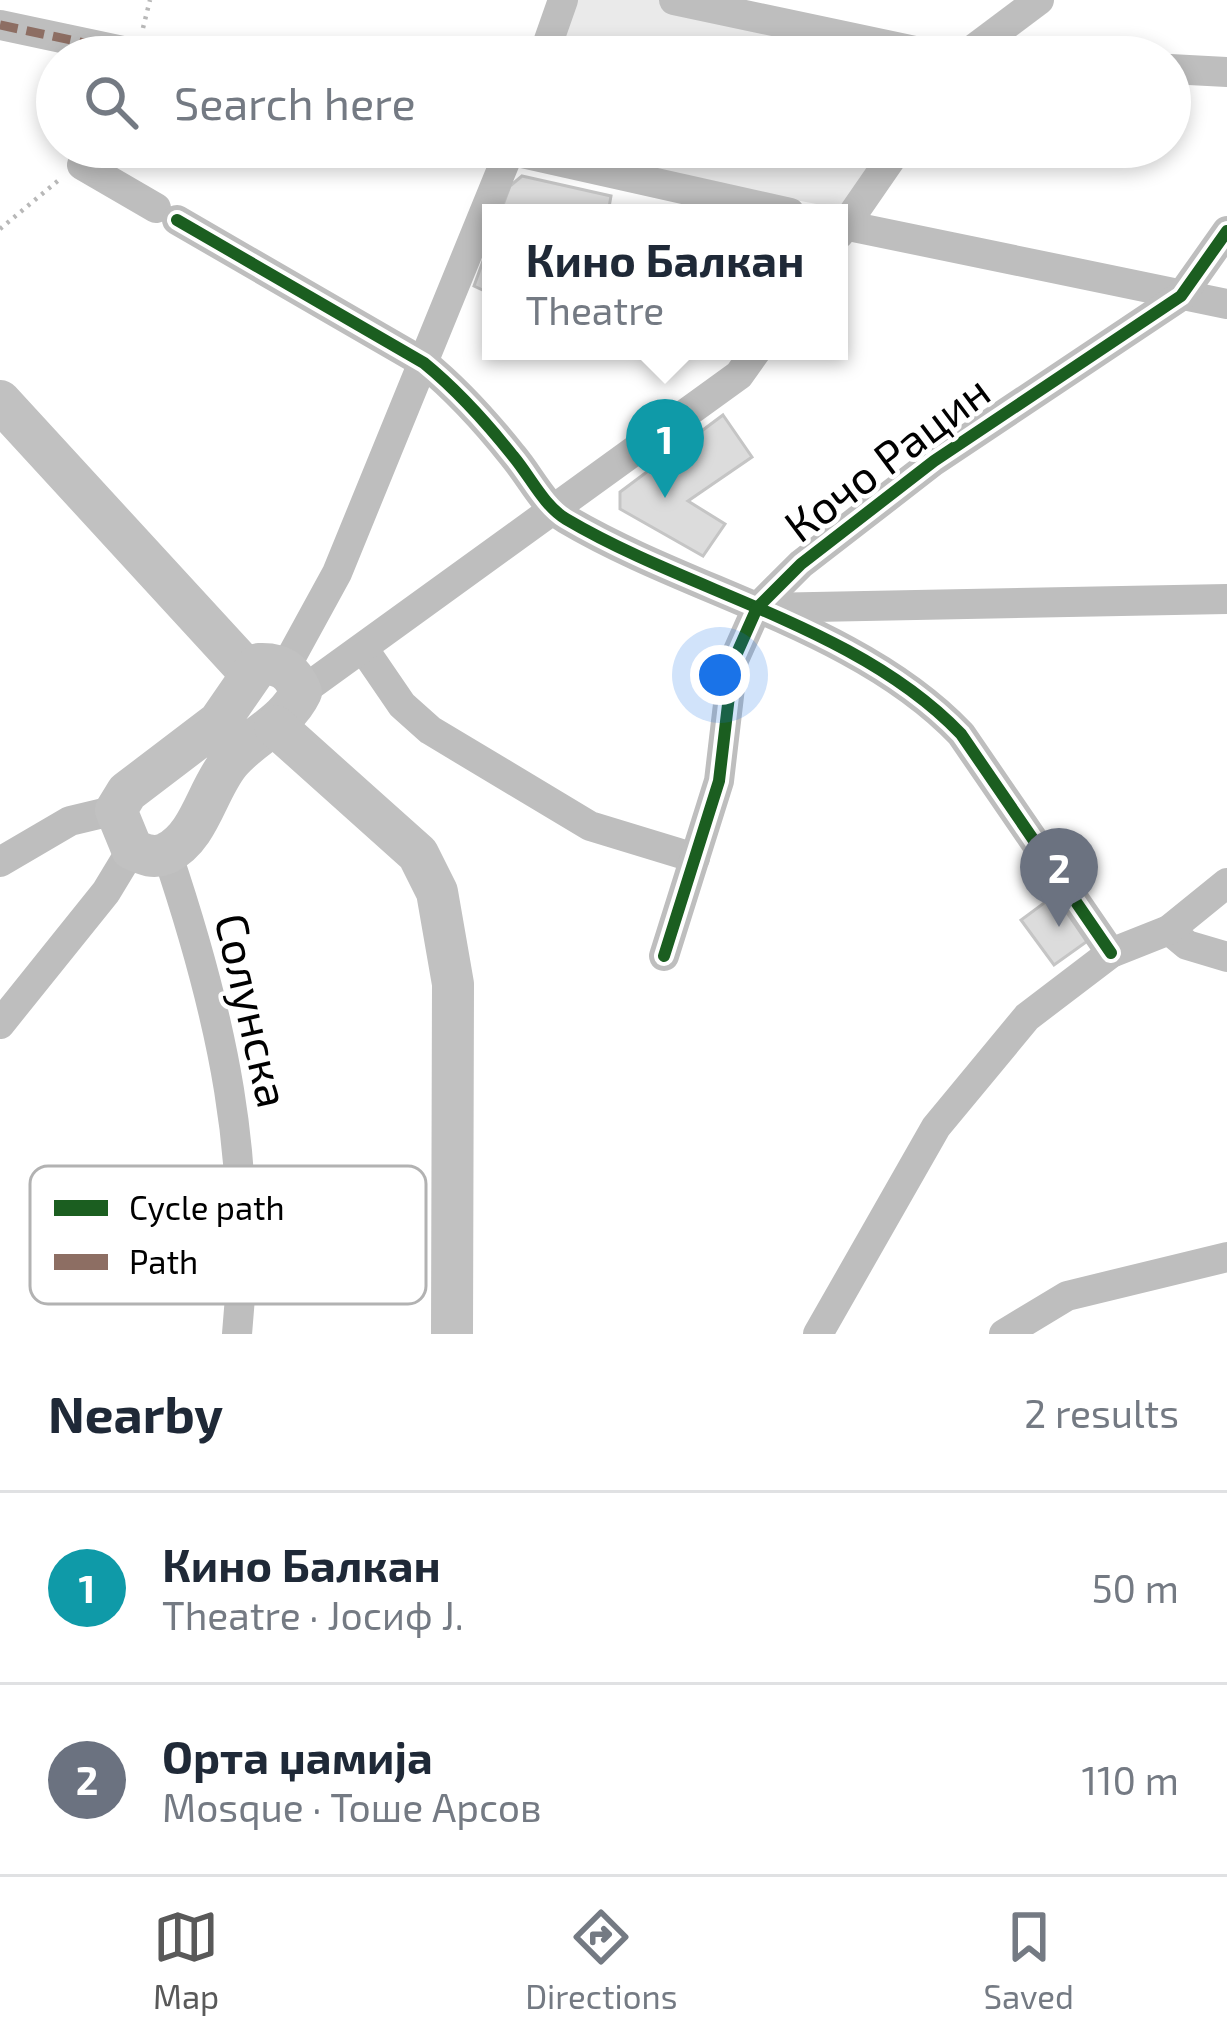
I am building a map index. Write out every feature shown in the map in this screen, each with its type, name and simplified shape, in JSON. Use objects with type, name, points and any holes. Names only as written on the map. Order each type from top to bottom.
[{"type":"main road","points":[[0,401],[279,678]]},
{"type":"main road","points":[[279,678],[274,726],[233,758],[204,796],[196,829],[138,837],[127,792],[279,678]]},
{"type":"main road","points":[[274,726],[418,854],[436,892],[453,984],[452,1334]]},
{"type":"street","points":[[550,36],[563,0]]},
{"type":"street","points":[[674,0],[743,8],[857,36]]},
{"type":"street","points":[[991,36],[1039,0]]},
{"type":"street","points":[[0,25],[52,36]]},
{"type":"street","points":[[1191,70],[1227,72]]},
{"type":"street","points":[[87,168],[424,363],[453,387],[554,511],[909,686],[961,734],[1112,953]]},
{"type":"street","points":[[484,204],[497,168]]},
{"type":"street","points":[[593,168],[751,204]]},
{"type":"street","points":[[848,218],[884,168]]},
{"type":"street","points":[[279,678],[337,573],[482,209]]},
{"type":"street","points":[[848,229],[1227,304]]},
{"type":"street","name":"Кочо Рацин","points":[[664,956],[719,781],[733,662],[757,608],[801,564],[934,461],[1181,296],[1227,231]]},
{"type":"street","points":[[279,678],[363,648],[739,375],[750,360]]},
{"type":"street","points":[[757,608],[1227,599]]},
{"type":"street","points":[[363,648],[402,705],[430,730],[590,826],[695,858]]},
{"type":"street","points":[[0,862],[70,821],[138,837],[106,892],[0,1024]]},
{"type":"street","name":"Солунска","points":[[138,837],[225,1046],[241,1166]]},
{"type":"street","points":[[818,1334],[936,1127],[1027,1017],[1112,953],[1169,930],[1227,884]]},
{"type":"street","points":[[1169,930],[1187,945],[1227,957]]},
{"type":"street","points":[[1004,1334],[1067,1296],[1227,1257]]},
{"type":"street","name":"Солунска","points":[[237,1334],[239,1304]]},
{"type":"path","points":[[0,229],[78,168]]},
{"type":"shaded area","points":[[563,0],[674,0],[844,36],[550,36]]},
{"type":"shaded area","points":[[623,168],[875,168],[847,204],[816,204]]},
{"type":"building","points":[[522,176],[611,196],[610,204],[503,204],[510,186]]},
{"type":"building","points":[[482,264],[482,290],[474,286]]},
{"type":"building","points":[[723,415],[752,457],[688,501],[725,524],[703,556],[620,509],[620,492]]},
{"type":"building","points":[[1063,889],[1096,935],[1054,965],[1021,920]]},
{"type":"marked path","points":[[0,25],[52,36]]},
{"type":"cycle path","points":[[177,220],[424,363],[482,419],[544,499],[566,519],[824,638],[920,697],[961,734],[1111,953]]},
{"type":"cycle path","points":[[664,956],[719,781],[733,662],[757,608],[801,564],[934,461],[1181,296],[1227,231]]},
{"type":"place","name":"Кино Балкан","points":[[665,498]]},
{"type":"place","name":"Орта џамија","points":[[1059,927]]}]
